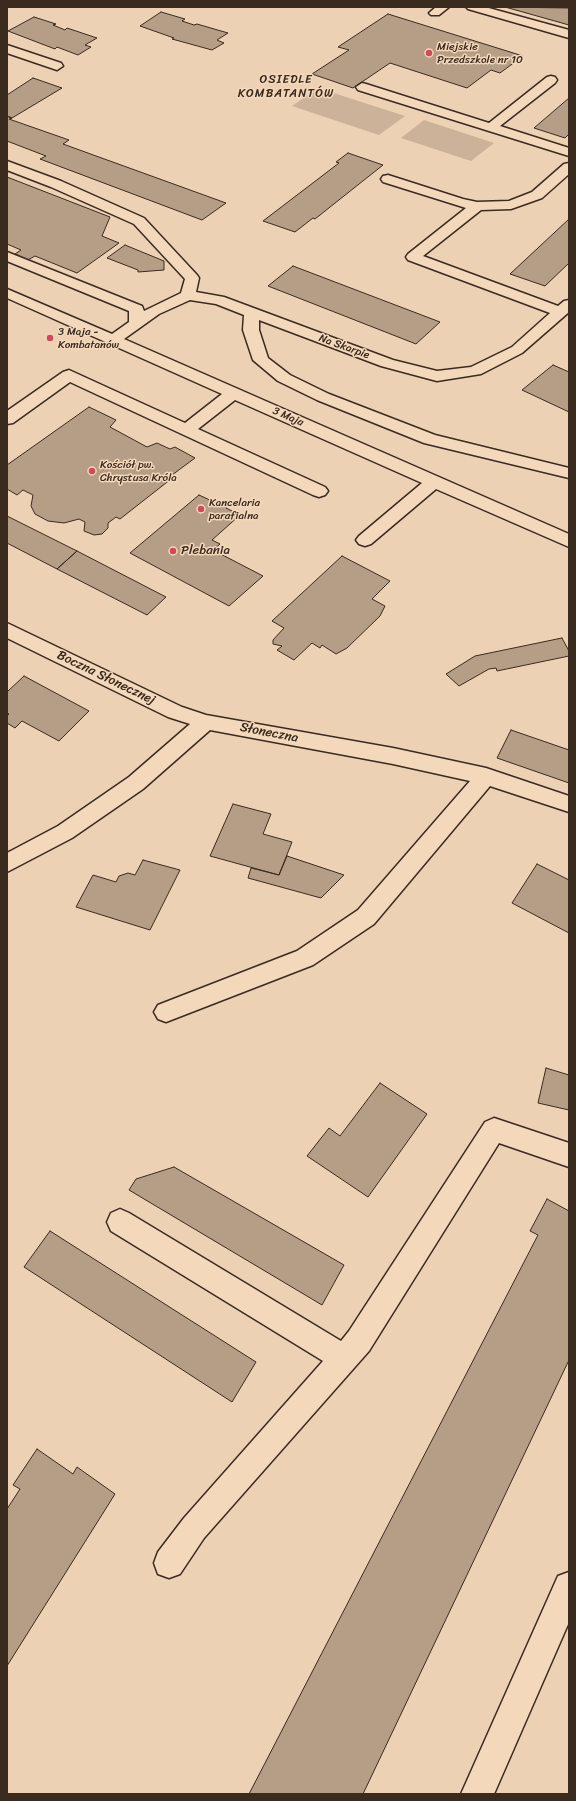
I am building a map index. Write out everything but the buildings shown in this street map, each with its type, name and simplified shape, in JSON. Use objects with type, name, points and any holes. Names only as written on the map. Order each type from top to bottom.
[{"type":"street","points":[[472,7],[569,34]]},
{"type":"street","points":[[7,49],[56,66]]},
{"type":"street","points":[[490,128],[551,80]]},
{"type":"street","points":[[362,87],[569,152]]},
{"type":"street","points":[[7,165],[56,184],[139,221],[192,278],[188,295],[154,311],[113,340]]},
{"type":"street","points":[[388,179],[460,203],[477,206],[511,205],[537,195],[569,167]]},
{"type":"street","points":[[477,206],[413,258],[564,308]]},
{"type":"street","points":[[7,256],[137,309],[136,324]]},
{"type":"street","name":"3 Maja","points":[[7,293],[569,541]]},
{"type":"street","name":"Na Skarpie","points":[[188,295],[219,300],[386,363],[438,376],[475,371],[517,350],[564,308]]},
{"type":"street","points":[[252,312],[251,330],[261,360],[284,378],[324,397],[430,438],[569,473]]},
{"type":"street","points":[[7,419],[70,375],[319,492]]},
{"type":"street","points":[[186,430],[234,393]]},
{"type":"street","points":[[365,540],[434,482]]},
{"type":"street","name":"Boczna Słonecznej","points":[[7,630],[175,712],[206,722]]},
{"type":"street","points":[[7,863],[65,832],[136,783],[206,722]]},
{"type":"street","name":"Słoneczna","points":[[206,722],[393,756],[486,776],[569,804]]},
{"type":"street","points":[[166,1012],[305,958],[366,917],[486,776]]},
{"type":"street","points":[[169,1563],[194,1528],[359,1341],[494,1130],[569,1155]]},
{"type":"street","points":[[120,1222],[344,1358]]},
{"type":"street","points":[[478,1794],[569,1587]]},
{"type":"shaded area","points":[[318,88],[405,116],[379,135],[292,106]]},
{"type":"shaded area","points":[[424,120],[494,143],[471,161],[401,138]]},
{"type":"place","name":"Miejskie Przedszkole nr 10","points":[[429,53]]},
{"type":"place","name":"3 Maja - Kombatanów","points":[[50,338]]},
{"type":"place","name":"Kościół pw. Chrystusa Króla","points":[[92,471]]},
{"type":"place","name":"Kancelaria parafialna","points":[[201,509]]},
{"type":"place","name":"Plebania","points":[[173,551]]},
{"type":"district","name":"OSIEDLE KOMBATANTÓW","points":[[286,87]]}]
